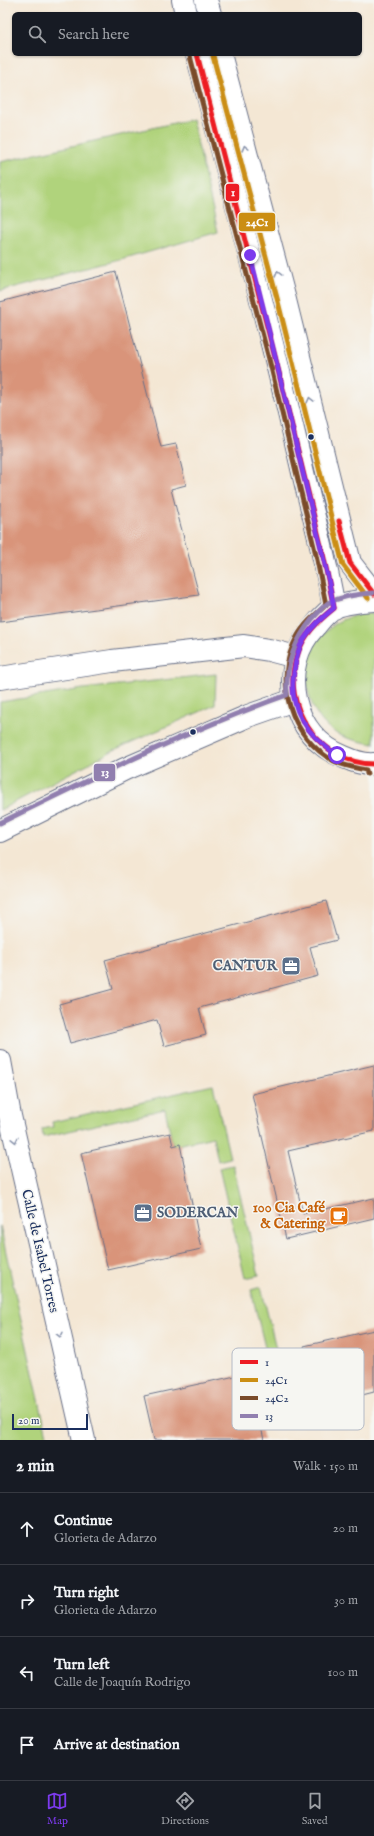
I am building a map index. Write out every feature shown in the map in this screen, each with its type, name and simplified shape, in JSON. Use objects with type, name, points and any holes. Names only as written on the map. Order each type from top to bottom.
[{"type":"main road","points":[[183,0],[186,12]]},
{"type":"main road","points":[[206,0],[209,12]]},
{"type":"main road","points":[[198,56],[272,341],[316,530],[329,575],[334,608]]},
{"type":"main road","points":[[221,56],[285,300],[350,563],[374,594]]},
{"type":"main road","points":[[373,767],[337,755],[322,745],[303,722],[294,700],[292,683],[296,657],[303,640],[310,631],[334,608],[374,600]]},
{"type":"main road","points":[[0,678],[112,661],[244,646],[269,650],[296,657]]},
{"type":"main road","points":[[0,831],[125,769],[248,716],[294,700]]},
{"type":"main road","name":"Calle de Isabel Torres","points":[[0,1061],[10,1116],[84,1440]]},
{"type":"green space","points":[[192,119],[218,232],[125,259],[0,291],[0,162]]},
{"type":"green space","points":[[363,613],[374,613],[374,744],[339,735],[327,726],[317,714],[309,696],[306,677],[309,658],[314,645],[320,638],[340,621]]},
{"type":"green space","points":[[216,674],[215,705],[114,750],[0,810],[0,702],[83,689]]},
{"type":"green space","points":[[213,1085],[230,1158],[218,1161],[213,1137],[173,1146],[165,1109],[43,1137],[42,1129],[53,1127],[52,1122]]},
{"type":"green space","points":[[233,1165],[259,1275],[245,1278],[219,1168]]},
{"type":"green space","points":[[0,1226],[48,1440],[0,1440]]},
{"type":"green space","points":[[261,1287],[276,1348],[265,1348],[251,1290]]},
{"type":"building","points":[[116,272],[161,447],[176,444],[186,485],[171,489],[199,595],[0,622],[0,302]]},
{"type":"building","points":[[326,901],[337,940],[310,947],[318,976],[199,1008],[206,1035],[164,1046],[157,1020],[70,1043],[59,1004],[113,989],[105,960]]},
{"type":"building","points":[[374,1065],[374,1131],[288,1151],[303,1214],[374,1198],[374,1218],[286,1239],[252,1094]]},
{"type":"building","name":"SODERCAN","points":[[170,1133],[173,1146],[180,1144],[201,1249],[108,1270],[81,1153]]},
{"type":"building","points":[[374,1330],[374,1392],[364,1395],[364,1348],[304,1348],[304,1346]]},
{"type":"building","points":[[232,1377],[232,1430],[262,1430],[264,1440],[154,1440],[144,1396]]},
{"type":"transit line","name":"24C2","points":[[190,56],[270,363],[316,555],[326,605],[303,628],[297,637],[290,654],[286,672],[290,706],[297,723],[306,738],[319,751],[338,763],[366,770],[367,774]]},
{"type":"transit line","name":"1","points":[[198,56],[276,361],[323,554],[334,608]]},
{"type":"transit line","name":"24C1","points":[[213,56],[278,302],[343,565],[368,598]]},
{"type":"transit line","name":"1","points":[[339,521],[350,563],[374,594]]},
{"type":"transit line","name":"13","points":[[0,823],[177,739],[287,695],[289,664],[292,654],[306,627],[313,618],[328,603],[350,596],[373,593]]},
{"type":"transit line","name":"1","points":[[334,608],[322,618],[303,641],[297,656],[293,675],[294,694],[300,712],[309,729],[321,743],[337,754],[354,761],[374,764]]},
{"type":"place","name":"CANTUR","points":[[291,966]]},
{"type":"place","name":"SODERCAN","points":[[143,1213]]},
{"type":"place","name":"100 Cia Café & Catering","points":[[339,1216]]},
{"type":"route","points":[[250,255],[272,341],[316,530],[329,575],[334,608],[321,619],[303,640],[296,657],[292,683],[294,700],[303,722],[311,734],[322,745],[337,755]]}]
